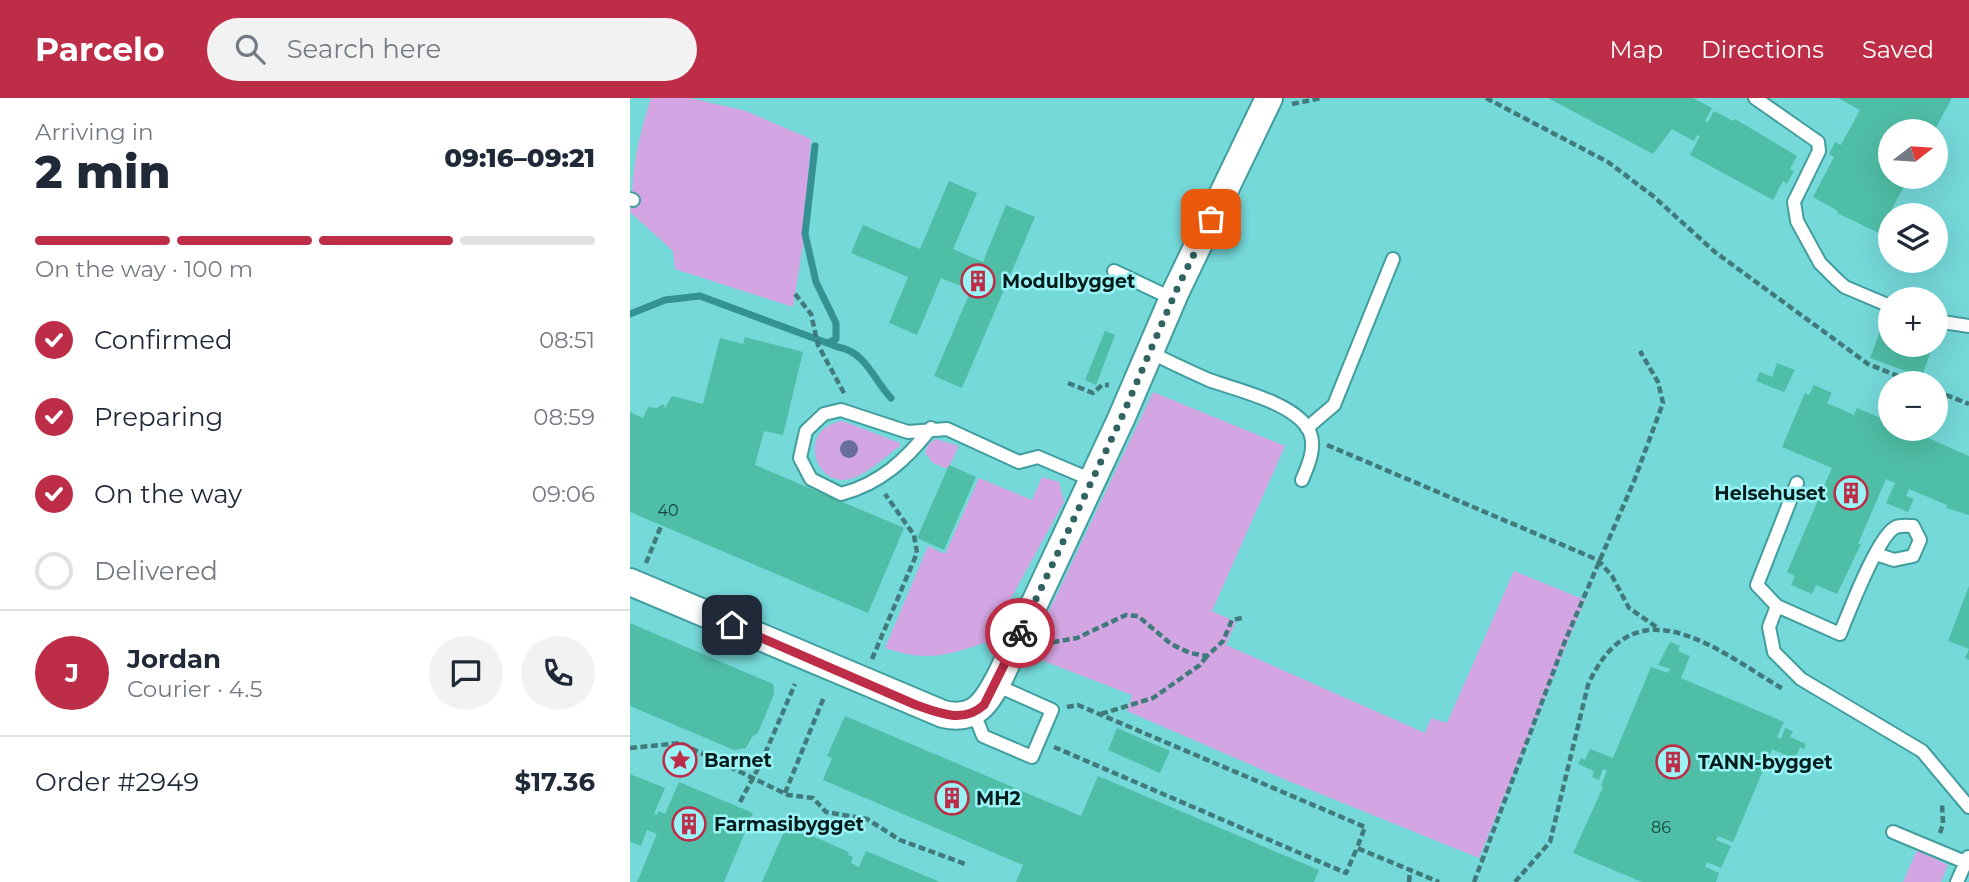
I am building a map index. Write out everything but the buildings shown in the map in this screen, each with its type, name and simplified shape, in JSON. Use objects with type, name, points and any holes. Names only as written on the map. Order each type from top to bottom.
[{"type":"street","points":[[638,572],[916,705],[948,716],[974,713],[984,705],[996,685],[1267,99]]},
{"type":"lane","points":[[1755,98],[1818,142],[1819,151],[1794,202],[1794,212],[1820,263],[1845,287],[1878,301]]},
{"type":"lane","points":[[1302,480],[1309,462],[1310,434],[1334,405],[1393,259]]},
{"type":"lane","points":[[1114,271],[1173,299]]},
{"type":"lane","points":[[1948,323],[1969,326]]},
{"type":"lane","points":[[1150,352],[1282,409],[1310,434]]},
{"type":"lane","points":[[931,428],[913,452],[876,482],[841,494],[811,479],[800,458],[806,431],[824,414],[841,410],[908,432],[931,428],[947,429],[1019,462],[1038,457],[1091,480]]},
{"type":"lane","points":[[1797,483],[1757,585],[1777,606],[1840,634],[1876,554]]},
{"type":"lane","points":[[1777,606],[1769,627],[1774,652],[1801,679],[1922,751],[1969,807]]},
{"type":"lane","points":[[974,713],[983,736],[1032,757],[1052,710],[996,685]]},
{"type":"lane","points":[[1893,832],[1967,858],[1957,882]]},
{"type":"path","points":[[1486,98],[1608,162],[1653,196],[1715,252],[1849,351],[1868,364],[1885,371]]},
{"type":"path","points":[[795,293],[811,314],[818,345],[856,415]]},
{"type":"path","points":[[1475,882],[1598,560],[1634,481],[1663,404],[1658,383],[1640,351]]},
{"type":"path","points":[[1068,383],[1093,393]]},
{"type":"path","points":[[1948,396],[1969,404]]},
{"type":"path","points":[[1310,434],[1598,560],[1612,576],[1629,608],[1659,629]]},
{"type":"path","points":[[872,660],[916,553],[914,535],[876,482]]},
{"type":"path","points":[[638,572],[661,526]]},
{"type":"path","points":[[1013,648],[1077,638],[1126,615],[1138,617],[1171,644],[1190,653],[1207,656]]},
{"type":"path","points":[[1101,714],[1153,698],[1200,665],[1223,641],[1232,620],[1241,618]]},
{"type":"path","points":[[1515,882],[1549,842],[1582,708],[1596,667],[1620,641],[1643,631],[1659,629],[1688,634],[1793,695]]},
{"type":"path","points":[[740,803],[761,763],[795,684]]},
{"type":"path","points":[[785,793],[824,697]]},
{"type":"path","points":[[1039,741],[1346,873],[1357,848],[1364,827],[1078,705],[1052,710]]},
{"type":"path","points":[[630,748],[680,743],[785,793],[813,798],[826,812],[867,819],[900,840],[968,865]]},
{"type":"path","points":[[1933,846],[1943,824],[1941,796]]},
{"type":"path","points":[[1357,848],[1439,882]]},
{"type":"path","points":[[1409,882],[1410,870]]},
{"type":"shaded area","points":[[630,98],[1969,98],[1969,882],[630,882]]},
{"type":"shaded area","points":[[651,98],[690,98],[746,111],[811,139],[803,244],[793,307],[675,269],[673,251],[630,212],[633,176]]},
{"type":"shaded area","points":[[1153,392],[1285,446],[1212,611],[1236,622],[1226,645],[1425,733],[1431,718],[1447,723],[1514,571],[1585,600],[1479,858],[1286,780],[1127,711],[1132,695],[1028,655]]},
{"type":"shaded area","points":[[843,421],[900,443],[900,446],[863,473],[850,479],[837,479],[827,475],[815,456],[815,444],[819,434],[829,426]]},
{"type":"shaded area","points":[[936,439],[959,446],[948,469],[933,463],[925,453],[928,444]]},
{"type":"shaded area","points":[[1042,477],[1059,482],[1064,502],[987,642],[936,656],[913,655],[885,648],[928,546],[945,554],[979,478],[1032,500]]},
{"type":"shaded area","points":[[1917,850],[1948,865],[1941,882],[1903,882]]},
{"type":"waterway","points":[[815,146],[805,234],[816,282],[836,323],[836,339],[828,343]]},
{"type":"waterway","points":[[630,314],[665,300],[700,296],[856,354],[891,398]]},
{"type":"way so far","points":[[1020,633],[1211,219]]},
{"type":"place","name":"Modulbygget","points":[[978,281]]},
{"type":"place","name":"Helsehuset","points":[[1851,493]]},
{"type":"place","name":"Barnet","points":[[680,760]]},
{"type":"place","name":"TANN-bygget","points":[[1673,762]]},
{"type":"place","name":"MH2","points":[[952,798]]},
{"type":"place","name":"Farmasibygget","points":[[689,824]]},
{"type":"route","points":[[732,625],[916,705],[948,716],[965,716],[984,705],[1020,633]]}]
